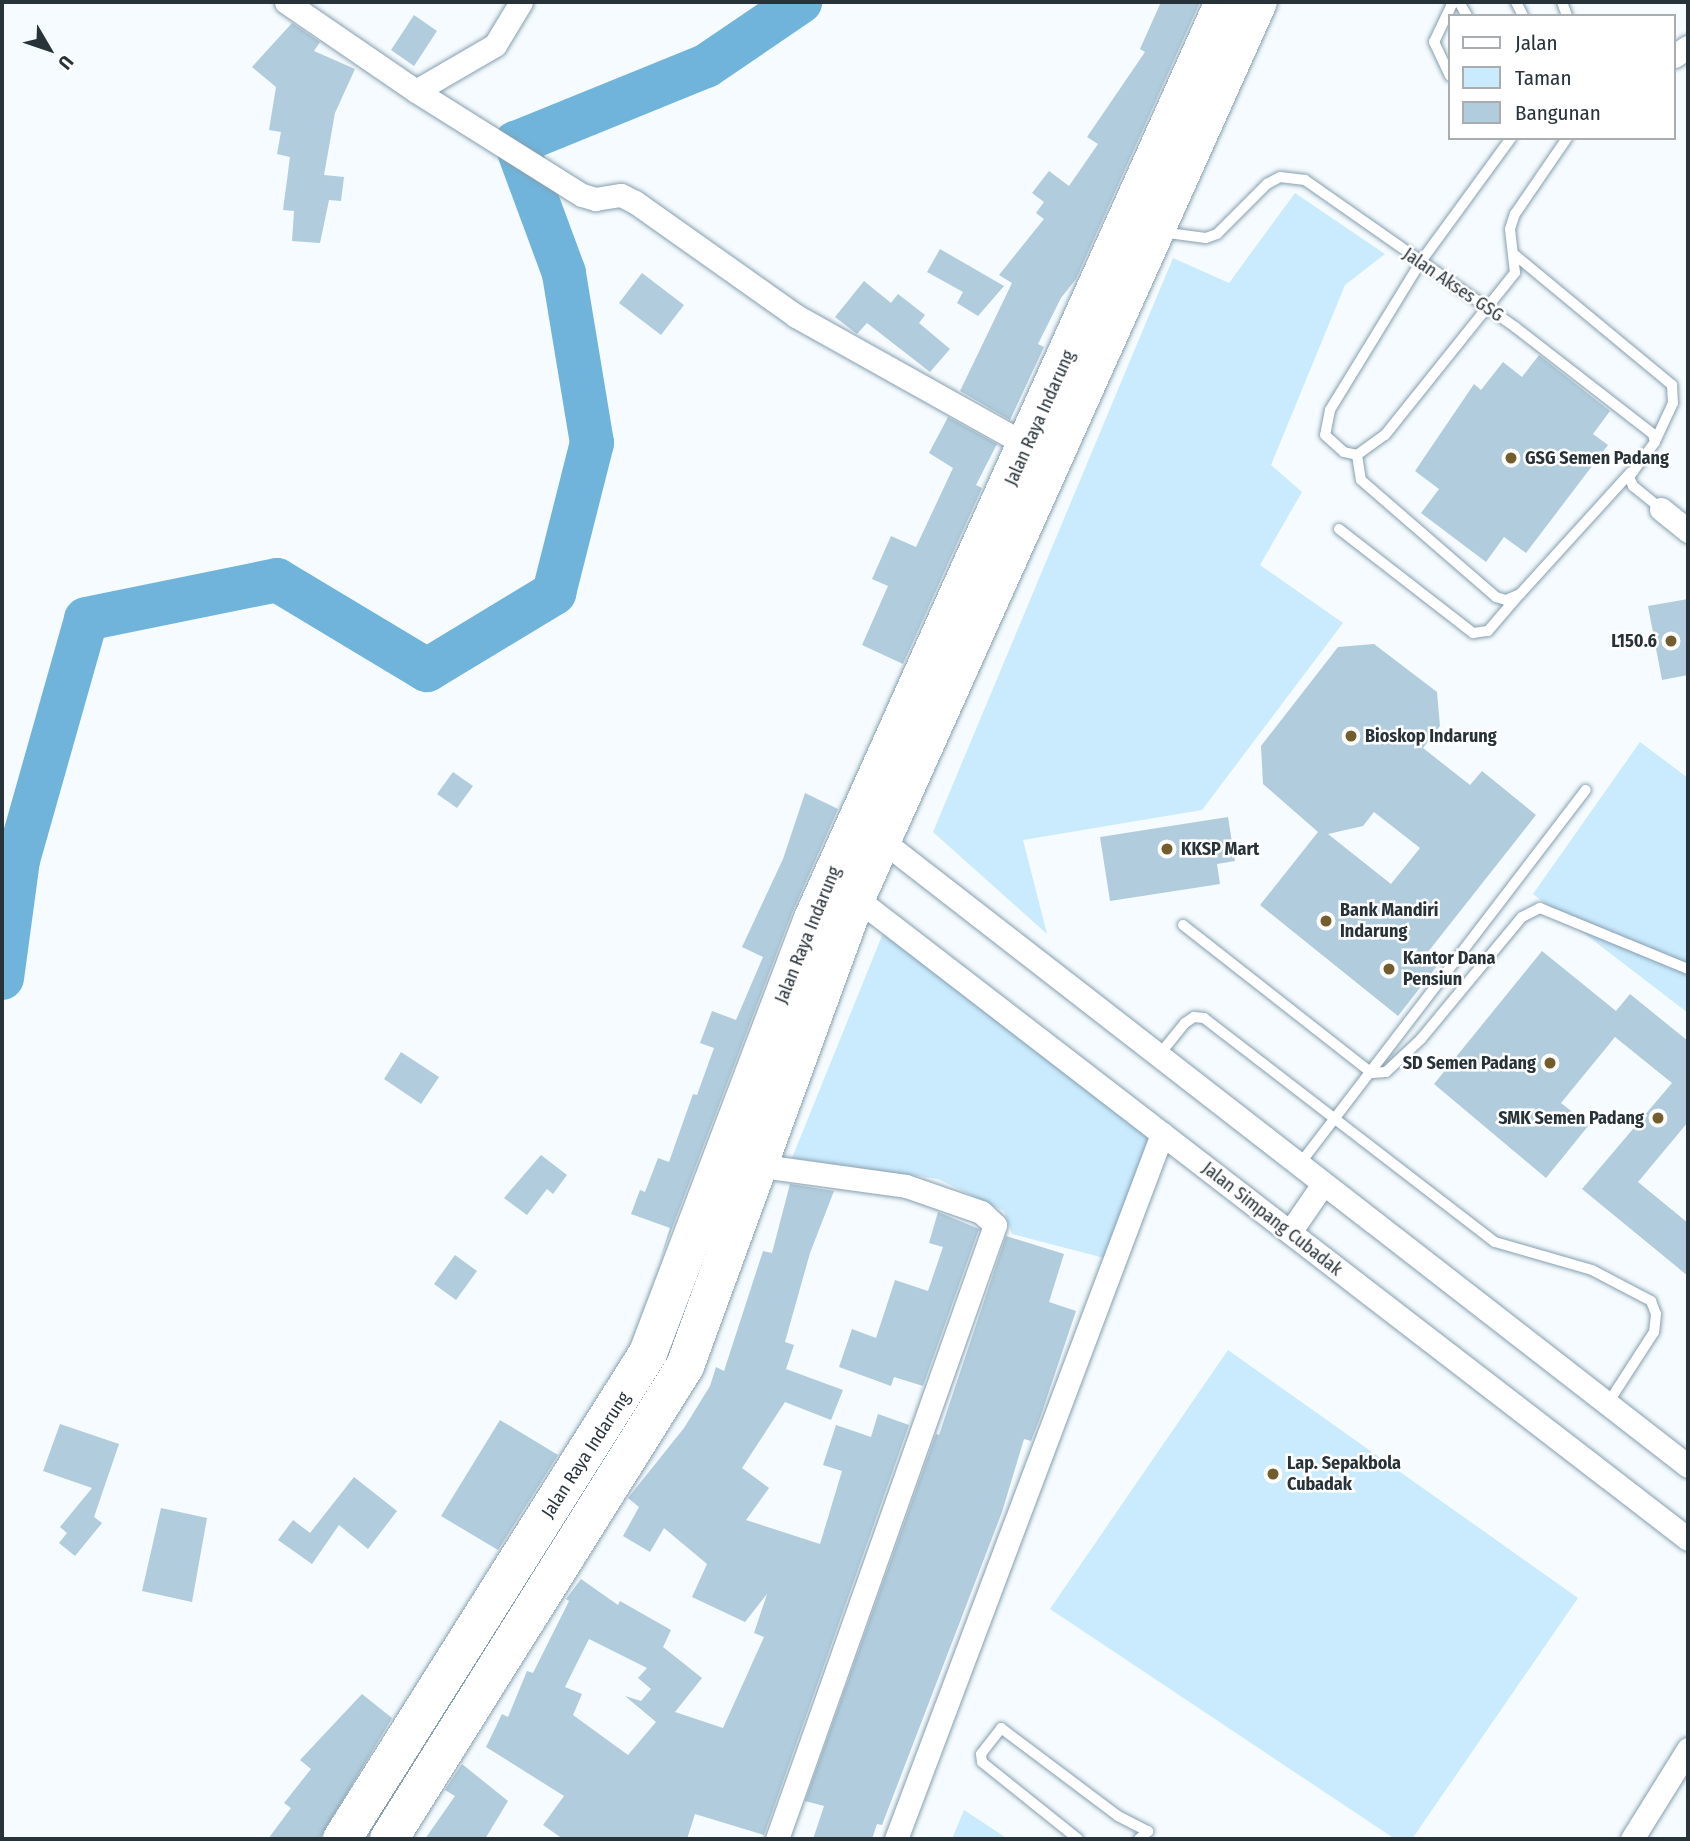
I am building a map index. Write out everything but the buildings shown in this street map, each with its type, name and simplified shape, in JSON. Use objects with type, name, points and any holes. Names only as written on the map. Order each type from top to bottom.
[{"type":"highway","name":"Jalan Raya Indarung","points":[[342,1839],[648,1353],[836,864],[869,831],[1141,226],[1224,2]]},
{"type":"highway","name":"Jalan Raya Indarung","points":[[389,1839],[509,1642],[673,1387],[696,1342],[762,1166],[856,898],[869,831],[1027,445],[1258,2]]},
{"type":"highway","points":[[478,1622],[509,1642]]},
{"type":"street","points":[[286,2],[455,117],[563,183],[595,199],[621,195],[635,202],[796,316],[1027,445]]},
{"type":"street","points":[[416,91],[495,45],[521,2]]},
{"type":"street","points":[[1661,509],[1688,531]]},
{"type":"street","points":[[869,831],[1688,1466]]},
{"type":"street","points":[[836,864],[856,898]]},
{"type":"street","name":"Jalan Simpang Cubadak","points":[[856,898],[1688,1539]]},
{"type":"street","points":[[896,1839],[1162,1134]]},
{"type":"street","points":[[762,1166],[866,1183],[906,1186],[981,1212],[995,1225],[777,1839]]},
{"type":"street","points":[[1290,1232],[1324,1184]]},
{"type":"street","points":[[1632,1839],[1688,1749]]},
{"type":"lane","points":[[1448,72],[1434,42],[1453,2]]},
{"type":"lane","points":[[1357,454],[1331,444],[1324,426],[1420,263],[1504,140]]},
{"type":"lane","points":[[1357,454],[1385,435],[1515,273],[1510,229],[1515,214],[1566,140]]},
{"type":"lane","name":"Jalan Akses GSG","points":[[1141,226],[1206,238],[1217,234],[1267,184],[1292,177],[1305,180],[1488,309],[1656,439]]},
{"type":"lane","points":[[1339,529],[1473,633],[1488,631],[1631,472],[1656,439],[1673,403],[1672,385],[1515,255]]},
{"type":"lane","points":[[1357,454],[1361,480],[1496,597],[1506,600],[1520,594]]},
{"type":"lane","points":[[1631,472],[1633,486],[1661,509]]},
{"type":"lane","points":[[1299,1165],[1373,1073],[1586,790]]},
{"type":"lane","points":[[1183,925],[1373,1073],[1386,1072],[1421,1038],[1522,917],[1540,908],[1688,969]]},
{"type":"lane","points":[[1159,1055],[1185,1023],[1194,1017],[1204,1018],[1495,1242],[1592,1270],[1651,1301],[1656,1314],[1654,1332],[1608,1404]]},
{"type":"lane","points":[[1079,1839],[982,1762],[981,1754],[1001,1728],[1118,1816],[1159,1839]]},
{"type":"lane","points":[[1139,1839],[1148,1831]]},
{"type":"green space","points":[[1295,193],[1385,254],[1345,285],[1271,465],[1302,492],[1260,565],[1343,623],[1202,810],[1023,840],[1047,934],[933,832],[1173,258],[1229,283]]},
{"type":"green space","points":[[1640,742],[1688,778],[1688,1013],[1533,894]]},
{"type":"green space","points":[[890,916],[1156,1125],[1104,1258],[1012,1234],[1004,1211],[938,1179],[792,1158]]},
{"type":"green space","name":"Lap. Sepakbola Cubadak","points":[[1228,1350],[1578,1598],[1412,1839],[1395,1839],[1050,1609]]},
{"type":"green space","points":[[964,1810],[1008,1839],[952,1839]]},
{"type":"waterway","points":[[2,978],[18,860],[86,619],[277,580],[427,670],[554,593],[592,443],[564,273],[516,143],[706,66],[800,2]]},
{"type":"place","name":"GSG Semen Padang","points":[[1511,458]]},
{"type":"place","name":"L150.6","points":[[1671,641]]},
{"type":"place","name":"Bioskop Indarung","points":[[1351,736]]},
{"type":"place","name":"KKSP Mart","points":[[1167,849]]},
{"type":"place","name":"Bank Mandiri Indarung","points":[[1326,921]]},
{"type":"place","name":"Kantor Dana Pensiun","points":[[1389,969]]},
{"type":"place","name":"SD Semen Padang","points":[[1550,1063]]},
{"type":"place","name":"SMK Semen Padang","points":[[1658,1118]]},
{"type":"place","name":"Lap. Sepakbola Cubadak","points":[[1273,1474]]}]
